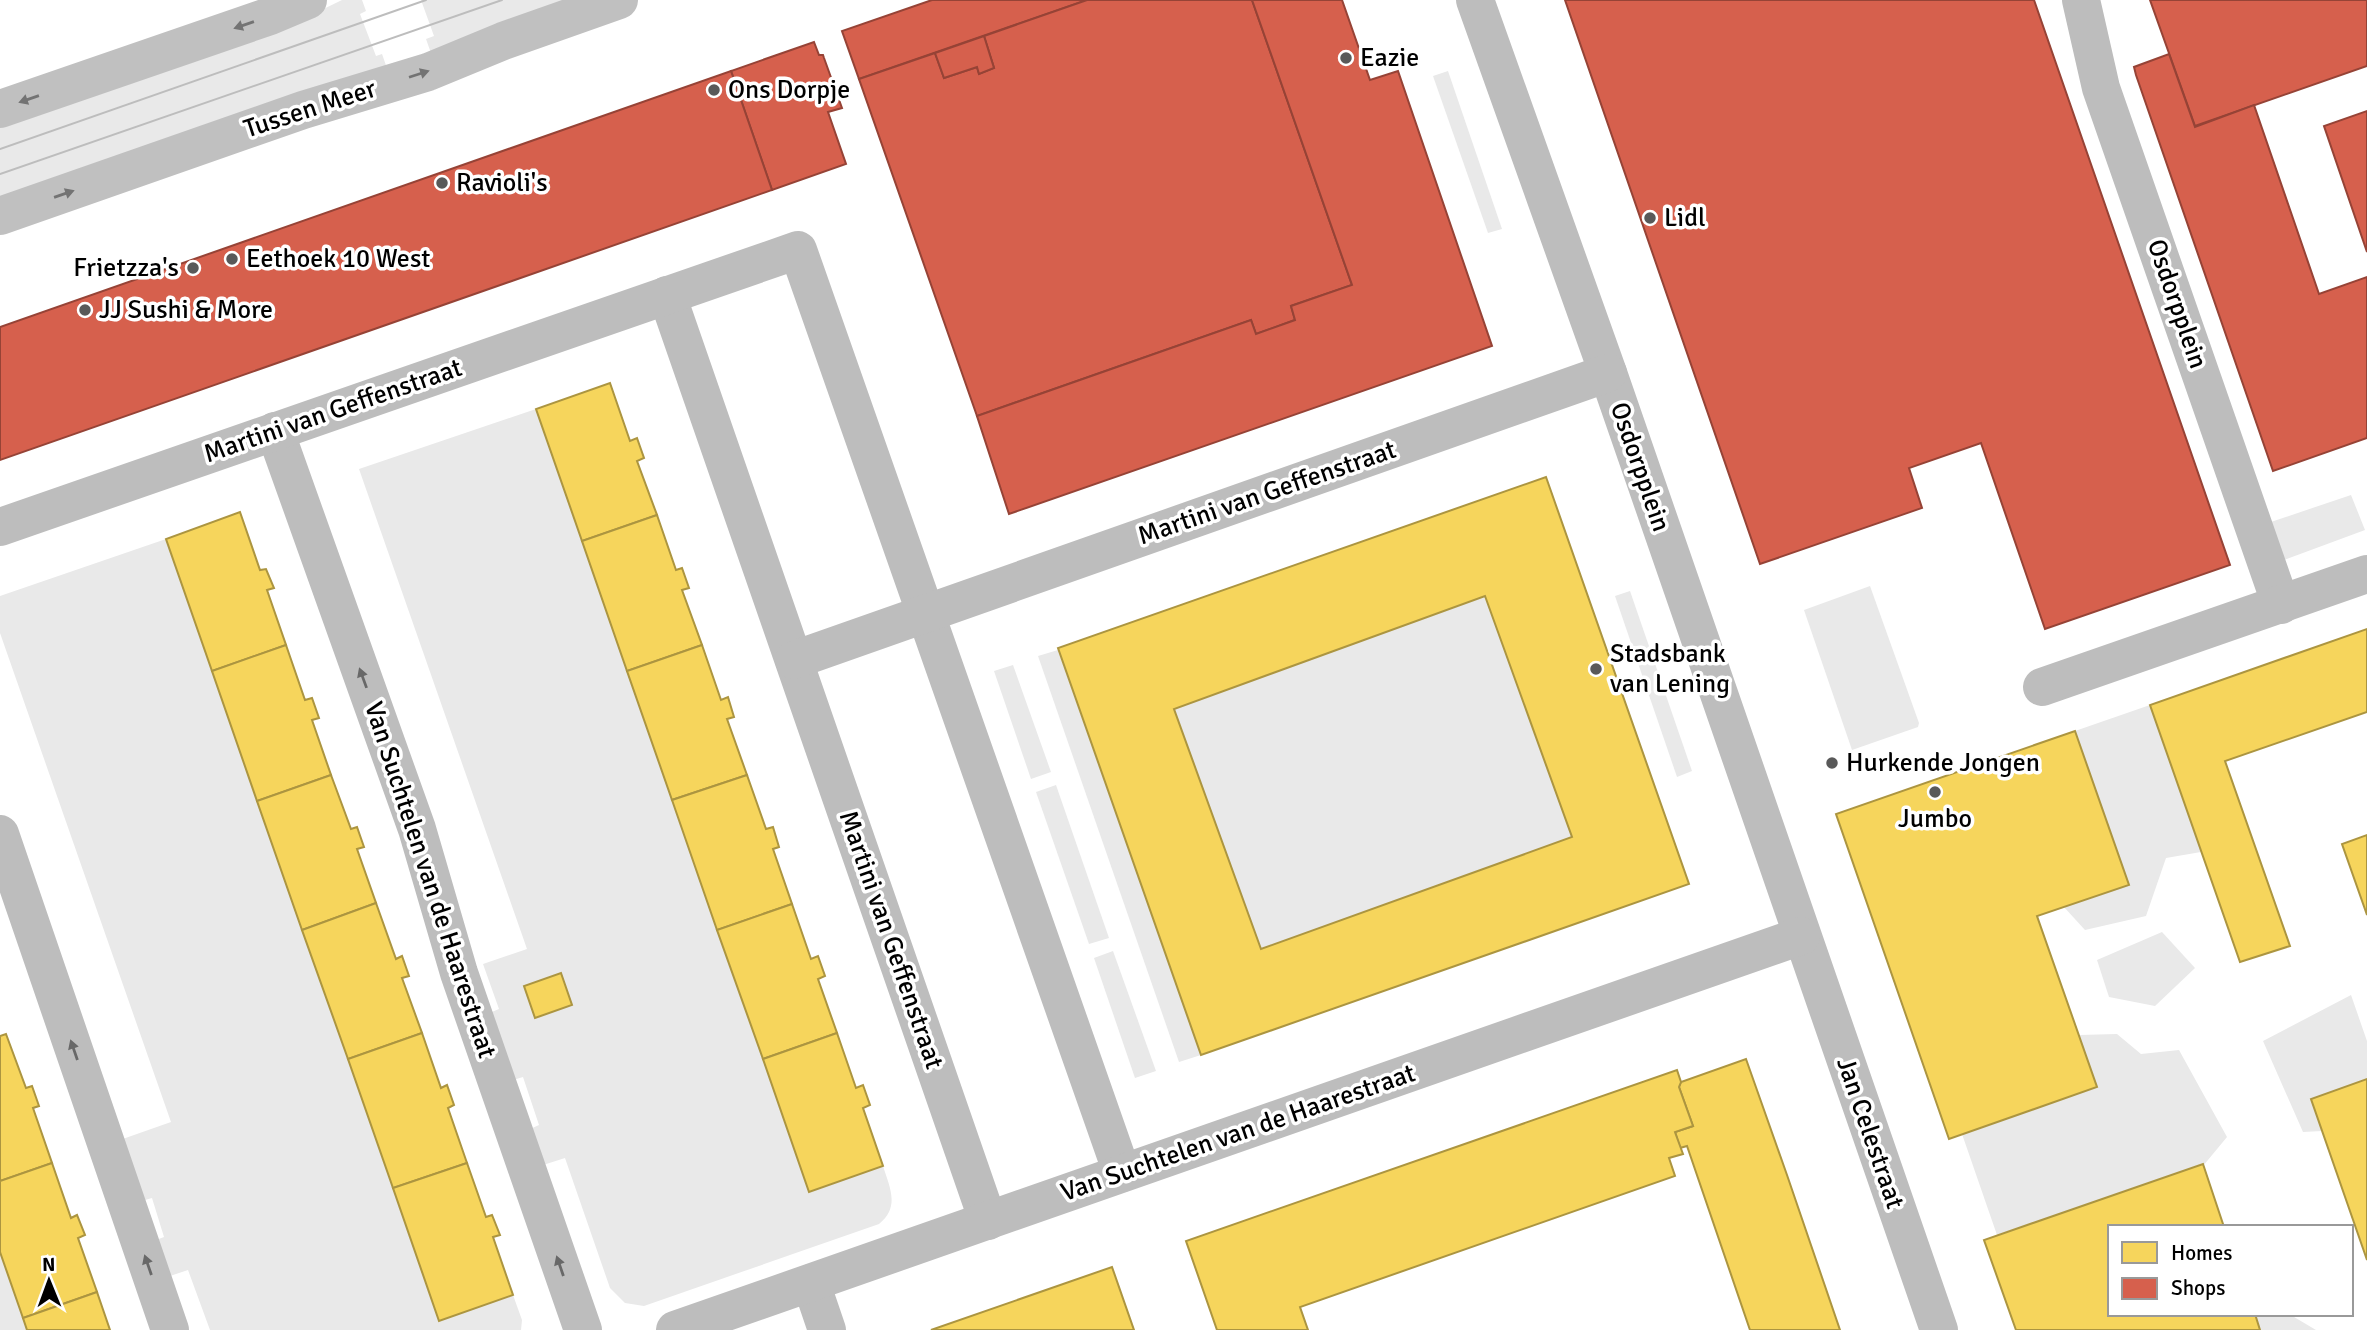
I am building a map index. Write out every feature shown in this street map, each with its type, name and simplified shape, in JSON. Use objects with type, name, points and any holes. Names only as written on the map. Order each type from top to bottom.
[{"type":"street","points":[[0,109],[270,16],[308,0]]},
{"type":"street","name":"Tussen Meer","points":[[0,216],[303,110],[428,72],[503,41],[619,0]]},
{"type":"street","name":"Osdorpplein","points":[[1475,0],[1608,373],[1801,936]]},
{"type":"street","name":"Osdorpplein","points":[[2081,0],[2098,79],[2281,605]]},
{"type":"street","name":"Martini van Geffenstraat","points":[[0,527],[798,250],[1122,1173]]},
{"type":"street","name":"Martini van Geffenstraat","points":[[667,295],[988,1221]]},
{"type":"street","name":"Martini van Geffenstraat","points":[[794,660],[1608,373]]},
{"type":"street","name":"Van Suchtelen van de Haarestraat","points":[[275,431],[417,829],[459,973],[583,1330]]},
{"type":"street","points":[[2042,687],[2367,574]]},
{"type":"street","points":[[0,834],[170,1330]]},
{"type":"street","name":"Van Suchtelen van de Haarestraat","points":[[675,1330],[1801,936]]},
{"type":"street","name":"Jan Celestraat","points":[[1801,936],[1939,1330]]},
{"type":"street","points":[[811,1283],[827,1330]]},
{"type":"shaded area","points":[[342,0],[362,0],[366,11],[360,14],[376,56],[382,54],[388,71],[0,199],[0,126],[307,17]]},
{"type":"shaded area","points":[[421,0],[571,0],[432,56],[426,39],[434,36]]},
{"type":"shaded area","points":[[1448,71],[1502,229],[1488,233],[1433,76]]},
{"type":"shaded area","points":[[536,409],[809,1191],[883,1166],[892,1197],[889,1211],[879,1224],[644,1306],[625,1303],[610,1288],[565,1158],[540,1166],[528,1130],[539,1125],[523,1077],[510,1081],[487,1014],[499,1009],[483,964],[527,949],[359,469]]},
{"type":"shaded area","points":[[2351,495],[2365,530],[2276,563],[2262,525]]},
{"type":"shaded area","points":[[166,539],[439,1321],[513,1295],[522,1320],[521,1330],[210,1330],[188,1270],[164,1278],[151,1242],[164,1237],[152,1198],[138,1202],[117,1141],[171,1122],[0,633],[0,596]]},
{"type":"shaded area","points":[[1870,586],[1919,723],[1918,727],[1852,750],[1804,610]]},
{"type":"shaded area","points":[[1630,591],[1692,771],[1677,777],[1615,596]]},
{"type":"shaded area","points":[[1485,596],[1572,837],[1261,949],[1174,709]]},
{"type":"shaded area","points":[[1058,650],[1201,1055],[1179,1062],[1038,656]]},
{"type":"shaded area","points":[[1013,665],[1051,772],[1031,779],[994,671]]},
{"type":"shaded area","points":[[2150,705],[2201,852],[2166,858],[2146,916],[2085,930],[2064,907],[2129,885],[2075,731]]},
{"type":"shaded area","points":[[1056,785],[1109,938],[1089,944],[1036,792]]},
{"type":"shaded area","points":[[2162,932],[2195,968],[2155,1006],[2109,997],[2097,960]]},
{"type":"shaded area","points":[[1113,951],[1156,1071],[1135,1078],[1094,958]]},
{"type":"shaded area","points":[[2351,995],[2367,1041],[2367,1079],[2311,1099],[2322,1131],[2303,1132],[2263,1041]]},
{"type":"shaded area","points":[[2117,1034],[2141,1054],[2179,1050],[2227,1137],[2203,1166],[2202,1164],[1997,1235],[1962,1134],[2097,1087],[2079,1035]]},
{"type":"shaded area","points":[[0,1252],[27,1330],[0,1330]]},
{"type":"shaded area","points":[[2256,1316],[2292,1316],[2316,1330],[2260,1330]]},
{"type":"building: Homes","points":[[610,383],[630,441],[637,438],[644,458],[637,461],[657,515],[582,541],[536,409]]},
{"type":"building: Homes","points":[[1546,477],[1689,884],[1201,1055],[1058,648]],"holes":[[[1485,596],[1572,837],[1261,949],[1174,709]]]},
{"type":"building: Homes","points":[[240,512],[260,570],[266,569],[274,588],[267,590],[286,645],[212,671],[166,539]]},
{"type":"building: Homes","points":[[657,515],[676,570],[682,568],[689,588],[682,590],[702,645],[627,671],[582,541]]},
{"type":"building: Homes","points":[[2367,629],[2367,712],[2225,761],[2290,946],[2240,962],[2150,705]]},
{"type":"building: Homes","points":[[286,645],[305,700],[312,698],[319,718],[312,720],[331,775],[257,801],[212,671]]},
{"type":"building: Homes","points":[[702,645],[721,700],[728,697],[734,717],[727,719],[747,775],[672,800],[627,671]]},
{"type":"building: Homes","points":[[2075,731],[2129,885],[2037,916],[2097,1087],[1949,1139],[1836,814]]},
{"type":"building: Homes","points":[[331,775],[351,829],[357,827],[364,847],[357,849],[376,903],[302,930],[257,801]]},
{"type":"building: Homes","points":[[747,775],[766,829],[773,827],[779,847],[773,849],[792,904],[717,930],[672,800]]},
{"type":"building: Homes","points":[[2367,835],[2367,915],[2342,844]]},
{"type":"building: Homes","points":[[376,903],[396,959],[402,956],[409,976],[402,978],[422,1033],[348,1059],[302,930]]},
{"type":"building: Homes","points":[[792,904],[811,959],[818,956],[825,976],[818,979],[837,1033],[763,1059],[717,930]]},
{"type":"building: Homes","points":[[561,973],[572,1005],[535,1018],[524,986]]},
{"type":"building: Homes","points":[[422,1033],[441,1088],[447,1085],[454,1105],[448,1108],[467,1163],[393,1188],[348,1059]]},
{"type":"building: Homes","points":[[837,1033],[856,1088],[863,1085],[870,1105],[863,1108],[883,1166],[809,1192],[763,1059]]},
{"type":"building: Homes","points":[[6,1034],[26,1088],[32,1086],[39,1106],[33,1108],[52,1163],[0,1181],[0,1036]]},
{"type":"building: Homes","points":[[1746,1059],[1840,1330],[1750,1330],[1687,1146],[1680,1148],[1675,1132],[1693,1126],[1679,1087],[1681,1082]]},
{"type":"building: Homes","points":[[1677,1070],[1681,1082],[1679,1087],[1693,1126],[1675,1132],[1683,1154],[1669,1158],[1675,1176],[1300,1307],[1308,1330],[1217,1330],[1186,1241]]},
{"type":"building: Homes","points":[[2367,1079],[2367,1260],[2311,1099]]},
{"type":"building: Homes","points":[[52,1163],[71,1218],[77,1215],[85,1235],[78,1238],[97,1292],[23,1318],[0,1252],[0,1181]]},
{"type":"building: Homes","points":[[467,1163],[486,1217],[492,1215],[500,1235],[493,1237],[513,1295],[439,1321],[393,1188]]},
{"type":"building: Homes","points":[[2203,1164],[2223,1225],[2108,1225],[2108,1316],[2256,1316],[2260,1330],[2016,1330],[1984,1240]]},
{"type":"building: Homes","points":[[1112,1267],[1134,1330],[931,1330]]},
{"type":"building: Homes","points":[[97,1292],[110,1330],[27,1330],[23,1318]]},
{"type":"building: Shops","points":[[932,0],[1087,0],[859,79],[842,31]]},
{"type":"building: Shops","points":[[1087,0],[1252,0],[1352,285],[1291,306],[1295,320],[1256,334],[1251,320],[977,416],[859,79],[935,53],[944,78],[977,67],[979,74],[994,68],[984,36]]},
{"type":"building: Shops","points":[[1252,0],[1342,0],[1370,80],[1398,71],[1492,346],[1009,514],[977,416],[1251,320],[1256,334],[1295,320],[1291,306],[1352,285]]},
{"type":"building: Shops","points":[[1565,0],[2034,0],[2230,565],[2045,629],[1981,443],[1909,468],[1922,508],[1760,564]]},
{"type":"building: Shops","points":[[2150,0],[2367,0],[2367,66],[2195,126]]},
{"type":"building: Shops","points":[[984,36],[994,68],[979,74],[977,67],[944,78],[935,53]]},
{"type":"building: Shops","points":[[814,42],[819,55],[823,55],[842,108],[828,112],[846,164],[772,190],[731,71]]},
{"type":"building: Shops","points":[[2169,54],[2195,127],[2254,105],[2319,294],[2367,277],[2367,438],[2273,471],[2134,67]]},
{"type":"building: Shops","points":[[731,71],[772,190],[0,460],[0,327]]},
{"type":"building: Shops","points":[[2367,111],[2367,252],[2324,126]]},
{"type":"tram line","points":[[0,149],[426,0]]},
{"type":"tram line","points":[[0,174],[502,0]]},
{"type":"place","name":"Eazie","points":[[1346,58]]},
{"type":"place","name":"Ons Dorpje","points":[[714,90]]},
{"type":"place","name":"Ravioli's","points":[[442,183]]},
{"type":"place","name":"Lidl","points":[[1650,218]]},
{"type":"place","name":"Eethoek 10 West","points":[[232,259]]},
{"type":"place","name":"Frietzza's","points":[[193,268]]},
{"type":"place","name":"JJ Sushi & More","points":[[85,310]]},
{"type":"place","name":"Stadsbank van Lening","points":[[1596,669]]},
{"type":"place","name":"Hurkende Jongen","points":[[1832,763]]},
{"type":"place","name":"Jumbo","points":[[1935,792]]}]
